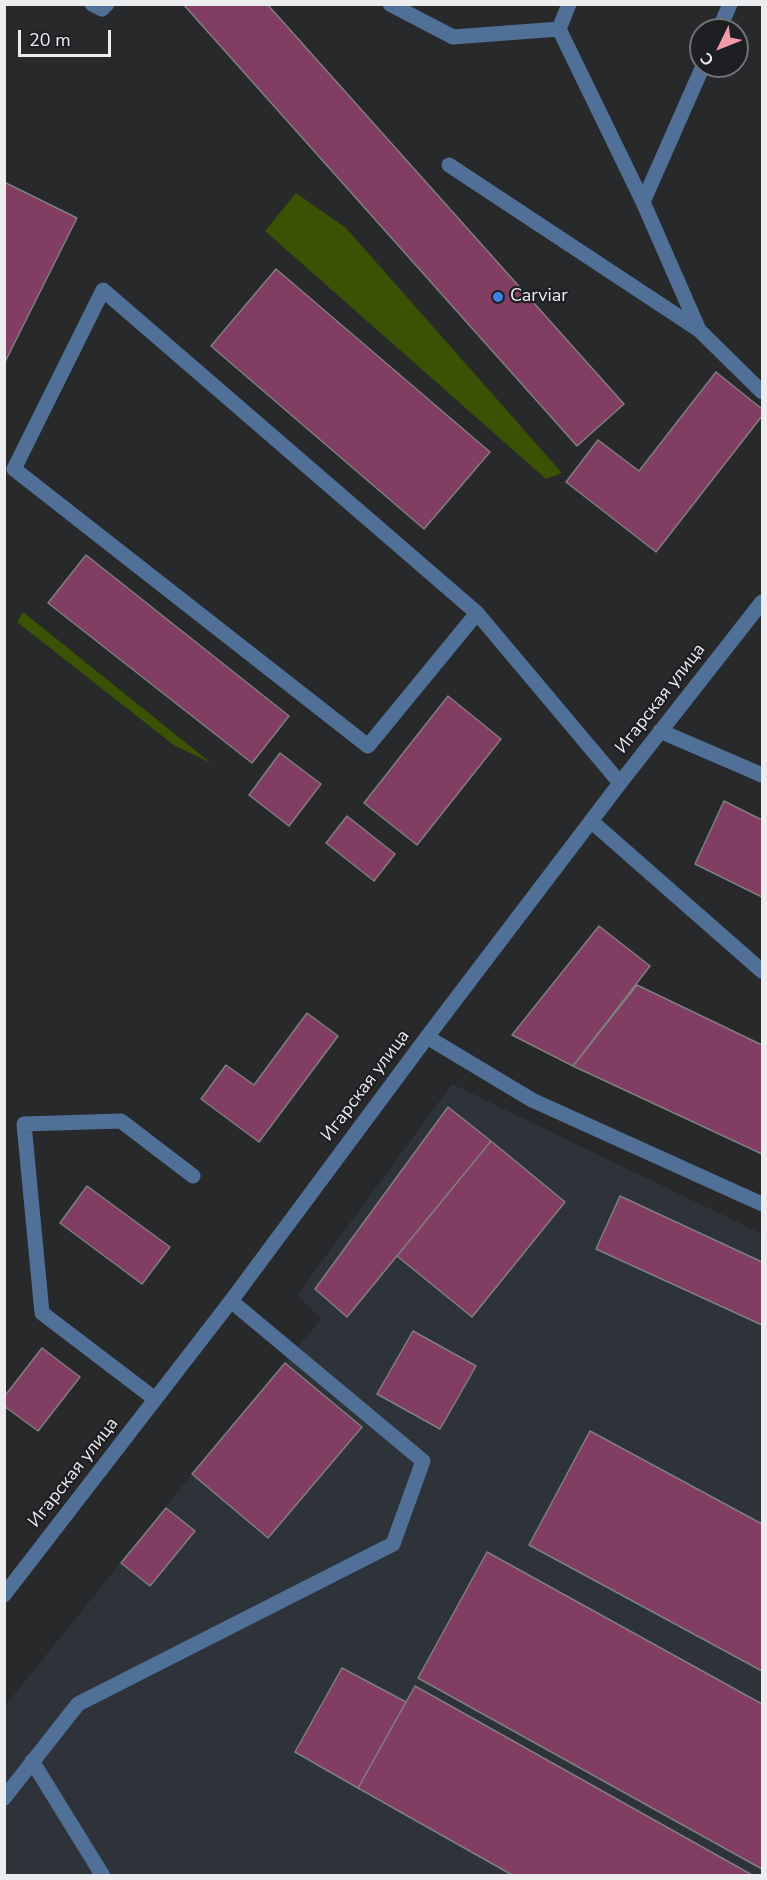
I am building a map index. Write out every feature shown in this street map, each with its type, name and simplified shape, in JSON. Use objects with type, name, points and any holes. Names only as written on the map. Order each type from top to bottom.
[{"type":"street","points":[[92,4],[102,9],[107,4]]},
{"type":"street","points":[[390,4],[453,37],[559,29]]},
{"type":"street","points":[[569,4],[559,29],[643,202],[699,330]]},
{"type":"street","points":[[724,18],[730,4]]},
{"type":"street","points":[[643,202],[698,78]]},
{"type":"street","points":[[449,165],[699,330],[762,392]]},
{"type":"street","points":[[477,613],[368,746],[9,472],[103,290],[477,613],[620,783]]},
{"type":"street","name":"Игарская улица","points":[[4,1595],[231,1302],[427,1037],[620,783],[762,602]]},
{"type":"street","points":[[660,731],[762,775]]},
{"type":"street","points":[[591,821],[762,971]]},
{"type":"street","points":[[427,1037],[532,1100],[762,1204]]},
{"type":"street","points":[[155,1399],[42,1313],[24,1124],[121,1121],[193,1176]]},
{"type":"street","points":[[4,1798],[78,1704],[393,1544],[423,1461],[231,1302]]},
{"type":"street","points":[[32,1761],[103,1875]]},
{"type":"shaded area","points":[[452,1084],[762,1234],[762,1875],[5,1876],[5,1706],[192,1474],[321,1319],[297,1295]]},
{"type":"green space","points":[[296,193],[346,228],[562,473],[546,479],[265,231]]},
{"type":"green space","points":[[23,612],[211,763],[175,746],[17,622]]},
{"type":"building","points":[[183,4],[267,4],[624,404],[577,446]]},
{"type":"building","points":[[4,182],[77,218],[4,364]]},
{"type":"building","points":[[276,269],[490,452],[424,529],[211,346]]},
{"type":"building","points":[[716,372],[762,409],[762,416],[656,552],[566,482],[598,440],[639,471]]},
{"type":"building","points":[[86,555],[289,716],[252,763],[48,603]]},
{"type":"building","points":[[448,696],[501,739],[417,845],[364,803]]},
{"type":"building","points":[[280,753],[321,784],[289,826],[249,795]]},
{"type":"building","points":[[724,801],[762,820],[762,897],[695,864]]},
{"type":"building","points":[[347,816],[395,854],[374,881],[326,843]]},
{"type":"building","points":[[599,926],[650,966],[573,1066],[512,1035]]},
{"type":"building","points":[[637,985],[762,1045],[762,1154],[573,1066]]},
{"type":"building","points":[[307,1013],[338,1036],[259,1142],[201,1099],[226,1065],[254,1085]]},
{"type":"building","points":[[448,1107],[491,1141],[347,1317],[315,1289]]},
{"type":"building","points":[[491,1141],[565,1202],[472,1317],[397,1256]]},
{"type":"building","points":[[87,1186],[170,1247],[142,1284],[60,1223]]},
{"type":"building","points":[[620,1196],[762,1262],[762,1325],[596,1249]]},
{"type":"building","points":[[413,1331],[476,1366],[440,1429],[377,1394]]},
{"type":"building","points":[[42,1348],[80,1377],[38,1431],[4,1406],[4,1397]]},
{"type":"building","points":[[285,1363],[362,1427],[268,1538],[192,1474]]},
{"type":"building","points":[[590,1431],[762,1524],[762,1671],[529,1545]]},
{"type":"building","points":[[166,1508],[195,1531],[150,1586],[121,1563]]},
{"type":"building","points":[[487,1552],[762,1704],[762,1869],[418,1678]]},
{"type":"building","points":[[342,1668],[406,1702],[358,1788],[295,1752]]},
{"type":"building","points":[[415,1686],[754,1876],[514,1876],[358,1788]]},
{"type":"place","name":"Carviar","points":[[498,297]]}]
